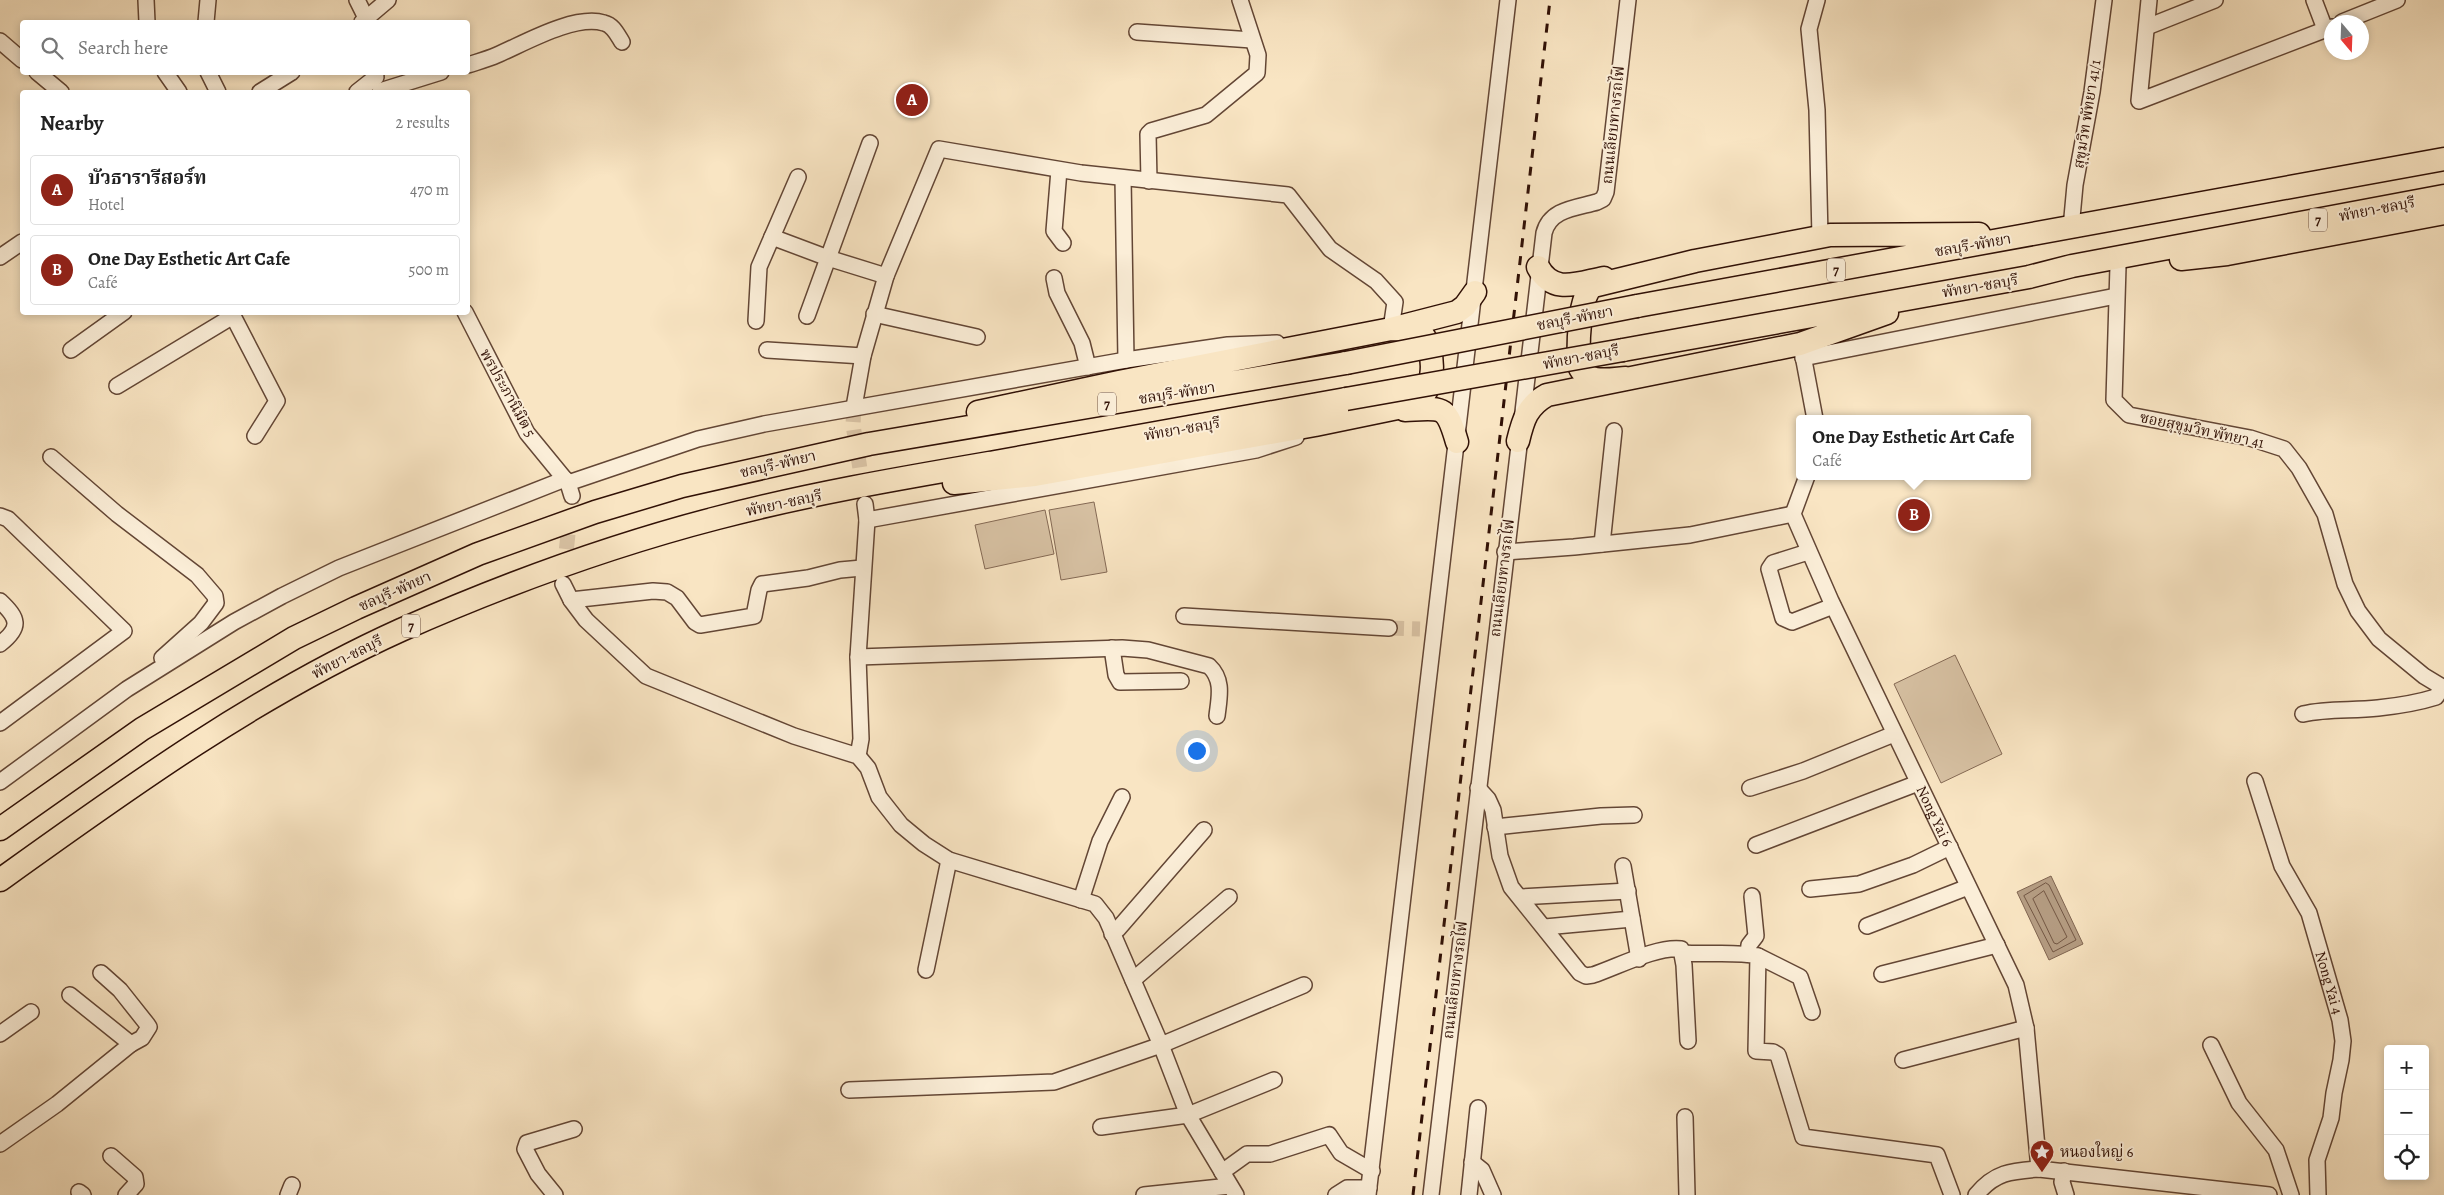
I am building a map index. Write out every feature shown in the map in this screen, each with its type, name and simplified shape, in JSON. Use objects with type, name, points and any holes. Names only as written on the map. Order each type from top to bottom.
[{"type":"highway","points":[[2398,167],[2444,158]]},
{"type":"highway","points":[[2398,167],[2444,166]]},
{"type":"highway","name":"ชลบุรี-พัทยา","points":[[0,828],[142,729],[261,657],[356,608],[478,554],[595,512],[682,486],[869,444],[1336,365],[1637,306],[2398,167]]},
{"type":"highway","name":"พัทยา-ชลบุรี","points":[[0,880],[145,776],[225,725],[326,668],[399,631],[568,563],[717,518],[869,494],[1623,350],[2029,277],[2072,266],[2444,196]]},
{"type":"highway","points":[[2029,277],[2226,254],[2444,213]]},
{"type":"highway","points":[[1538,267],[1548,280],[1562,285],[1820,237],[1921,234],[2035,234]]},
{"type":"highway","points":[[1626,378],[1600,380],[1586,376],[1581,372],[1578,352],[1584,300],[1589,288],[1598,284],[1695,261]]},
{"type":"highway","points":[[869,444],[1009,404],[1391,329],[1457,312],[1465,306],[1475,292]]},
{"type":"highway","points":[[1518,441],[1526,414],[1532,405],[1555,393],[1626,378],[1802,351],[1944,292]]},
{"type":"highway","points":[[869,494],[959,482],[1035,475],[1359,417],[1412,405],[1424,396],[1428,390],[1432,359],[1429,345],[1420,331],[1391,329]]},
{"type":"highway","points":[[1395,410],[1441,409],[1449,416],[1457,442]]},
{"type":"street","points":[[146,0],[147,20]]},
{"type":"street","points":[[206,20],[208,0]]},
{"type":"street","points":[[356,0],[364,20],[388,0]]},
{"type":"street","points":[[1149,181],[1148,134],[1157,128],[1206,115],[1257,73],[1258,55],[1240,0]]},
{"type":"street","points":[[1336,1195],[1347,1188],[1369,1191],[1372,1171],[1428,630],[1457,442],[1508,0]]},
{"type":"street","name":"ถนนเลียบทางรถไฟ","points":[[1431,1195],[1538,267],[1544,233],[1549,219],[1557,214],[1598,202],[1603,199],[1606,192],[1628,0]]},
{"type":"street","points":[[1817,0],[1809,29],[1817,110],[1820,237]]},
{"type":"street","name":"สุขุมวิท พัทยา 41/1","points":[[2071,228],[2075,186],[2092,92],[2104,0]]},
{"type":"street","points":[[2149,0],[2139,101],[2324,30]]},
{"type":"street","points":[[2147,27],[2215,0]]},
{"type":"street","points":[[2314,0],[2324,20]]},
{"type":"street","points":[[2360,15],[2397,0]]},
{"type":"street","points":[[470,64],[495,56],[542,33],[594,21],[605,23],[615,30],[622,42]]},
{"type":"street","points":[[1137,32],[1252,40]]},
{"type":"street","points":[[0,41],[20,58]]},
{"type":"street","points":[[41,75],[59,90]]},
{"type":"street","points":[[167,75],[177,90]]},
{"type":"street","points":[[210,75],[217,90]]},
{"type":"street","points":[[263,90],[287,75]]},
{"type":"street","points":[[362,90],[378,83],[424,75]]},
{"type":"street","points":[[807,316],[870,143]]},
{"type":"street","points":[[854,407],[863,356],[886,276],[938,149],[1059,170],[1288,195],[1330,248],[1376,281],[1395,302],[1391,329]]},
{"type":"street","points":[[1059,170],[1054,231],[1063,243]]},
{"type":"street","points":[[756,321],[759,267],[798,177]]},
{"type":"street","points":[[1124,178],[1126,360]]},
{"type":"street","points":[[772,236],[828,258],[886,276]]},
{"type":"street","points":[[0,257],[20,243]]},
{"type":"street","name":"ซอยสุขุมวิท พัทยา 41","points":[[2118,266],[2114,400],[2130,414],[2250,438],[2284,449],[2300,468],[2325,514],[2345,584],[2358,611],[2379,639],[2424,676],[2443,688]]},
{"type":"street","points":[[1054,278],[1057,293],[1082,343],[1088,367]]},
{"type":"street","points":[[1814,415],[1802,351],[2116,296]]},
{"type":"street","points":[[874,314],[977,337]]},
{"type":"street","points":[[71,350],[120,315]]},
{"type":"street","points":[[117,386],[230,315]]},
{"type":"street","points":[[233,315],[277,401],[255,436]]},
{"type":"street","name":"พรประภานิมิต 5","points":[[467,315],[527,433],[568,486]]},
{"type":"street","points":[[0,782],[150,674],[234,622],[339,568],[698,439],[854,407],[1126,360],[1228,345],[1330,341]]},
{"type":"street","points":[[767,350],[863,356]]},
{"type":"street","points":[[867,520],[1256,450],[1359,417]]},
{"type":"street","points":[[1602,544],[1614,432]]},
{"type":"street","points":[[50,456],[117,514],[196,575],[215,596],[216,603],[200,623],[161,659],[150,674]]},
{"type":"street","points":[[1505,552],[1696,534],[1793,514],[1805,480]]},
{"type":"street","points":[[858,756],[861,739],[858,657],[862,568],[869,494]]},
{"type":"street","name":"Nong Yai 6","points":[[1793,514],[1833,606],[2016,985],[2026,1028],[2039,1169]]},
{"type":"street","points":[[0,516],[8,519],[124,631],[0,724]]},
{"type":"street","points":[[1808,552],[1773,563],[1769,569],[1783,618],[1792,622],[1833,606]]},
{"type":"street","points":[[570,600],[661,591],[676,598],[695,622],[704,625],[754,616],[758,590],[764,583],[862,568]]},
{"type":"street","points":[[563,584],[570,600],[586,620],[646,676],[794,736],[858,756],[868,768],[879,797],[901,825],[924,844],[949,860],[1095,904],[1106,918],[1161,1045],[1188,1115],[1233,1190],[1144,1195]]},
{"type":"street","points":[[0,601],[14,614],[15,621],[14,629],[0,644]]},
{"type":"street","points":[[1184,616],[1389,628]]},
{"type":"street","points":[[858,657],[1112,648],[1148,650],[1210,666],[1216,672],[1220,683],[1216,716]]},
{"type":"street","points":[[1112,648],[1116,675],[1120,682],[1181,681]]},
{"type":"street","points":[[2303,714],[2318,711],[2378,708],[2419,702],[2436,697],[2443,688]]},
{"type":"street","points":[[1750,788],[1803,771],[1894,734]]},
{"type":"street","name":"Nong Yai 4","points":[[2254,781],[2282,866],[2309,913],[2340,1020],[2343,1042],[2341,1060],[2334,1093],[2332,1118],[2317,1160],[2318,1195]]},
{"type":"street","points":[[1756,845],[1918,783]]},
{"type":"street","points":[[1478,788],[1488,799],[1493,810],[1505,874],[1512,887],[1546,927],[1580,973],[1586,976],[1673,948],[1682,949],[1684,954],[1688,1041]]},
{"type":"street","points":[[1081,900],[1100,841],[1122,797]]},
{"type":"street","points":[[1496,828],[1601,816],[1634,815]]},
{"type":"street","points":[[1112,934],[1204,830]]},
{"type":"street","points":[[1810,889],[1859,884],[1913,865],[1950,848]]},
{"type":"street","points":[[926,970],[949,860]]},
{"type":"street","points":[[1623,866],[1639,959]]},
{"type":"street","points":[[1867,926],[1968,887]]},
{"type":"street","points":[[1521,896],[1628,891]]},
{"type":"street","points":[[1752,896],[1756,936],[1749,945],[1753,955],[1756,1051],[1774,1052],[1778,1055],[1803,1137],[1937,1155],[1952,1195]]},
{"type":"street","points":[[1133,980],[1229,897]]},
{"type":"street","points":[[1546,927],[1632,919]]},
{"type":"street","points":[[1882,974],[1997,945]]},
{"type":"street","points":[[1684,954],[1720,952],[1753,955],[1796,973],[1800,977],[1812,1012]]},
{"type":"street","points":[[0,1144],[57,1104],[131,1044],[145,1035],[148,1027],[147,1024],[120,990],[101,973]]},
{"type":"street","points":[[849,1090],[1054,1082],[1161,1045],[1304,985]]},
{"type":"street","points":[[70,995],[131,1044]]},
{"type":"street","points":[[0,1034],[30,1012]]},
{"type":"street","points":[[1903,1060],[2026,1028]]},
{"type":"street","points":[[2211,1045],[2239,1103],[2276,1150],[2291,1195]]},
{"type":"street","points":[[1102,1127],[1188,1115],[1274,1080]]},
{"type":"street","points":[[1469,1195],[1478,1108]]},
{"type":"street","points":[[1684,1117],[1687,1195]]},
{"type":"street","points":[[555,1195],[538,1174],[525,1149],[527,1143],[574,1129]]},
{"type":"street","points":[[1222,1172],[1247,1154],[1270,1154],[1329,1135],[1341,1153],[1372,1171]]},
{"type":"street","points":[[111,1156],[135,1177],[136,1184],[126,1195]]},
{"type":"street","points":[[1472,1162],[1482,1170],[1493,1195]]},
{"type":"street","points":[[1976,1195],[1989,1181],[2004,1174],[2039,1169],[2269,1195]]},
{"type":"street","points":[[2064,1171],[2062,1182],[2066,1195]]},
{"type":"shaded area","points":[[1094,502],[1107,572],[1061,580],[1049,510]]},
{"type":"shaded area","points":[[1045,510],[1054,554],[985,569],[975,525]]},
{"type":"shaded area","points":[[1955,655],[2002,754],[1941,783],[1894,684]]},
{"type":"water","points":[[2051,876],[2083,944],[2049,960],[2017,892]]},
{"type":"tunnel","points":[[854,407],[853,425],[864,494]]},
{"type":"tunnel","points":[[564,572],[572,496]]},
{"type":"tunnel","points":[[1389,628],[1420,629]]},
{"type":"railway","points":[[1413,1195],[1550,0]]},
{"type":"place","name":"บัวธารารีสอร์ท","points":[[912,100]]},
{"type":"place","name":"One Day Esthetic Art Cafe","points":[[1914,515]]},
{"type":"place","name":"หนองใหญ่ 6","points":[[2042,1173]]}]
